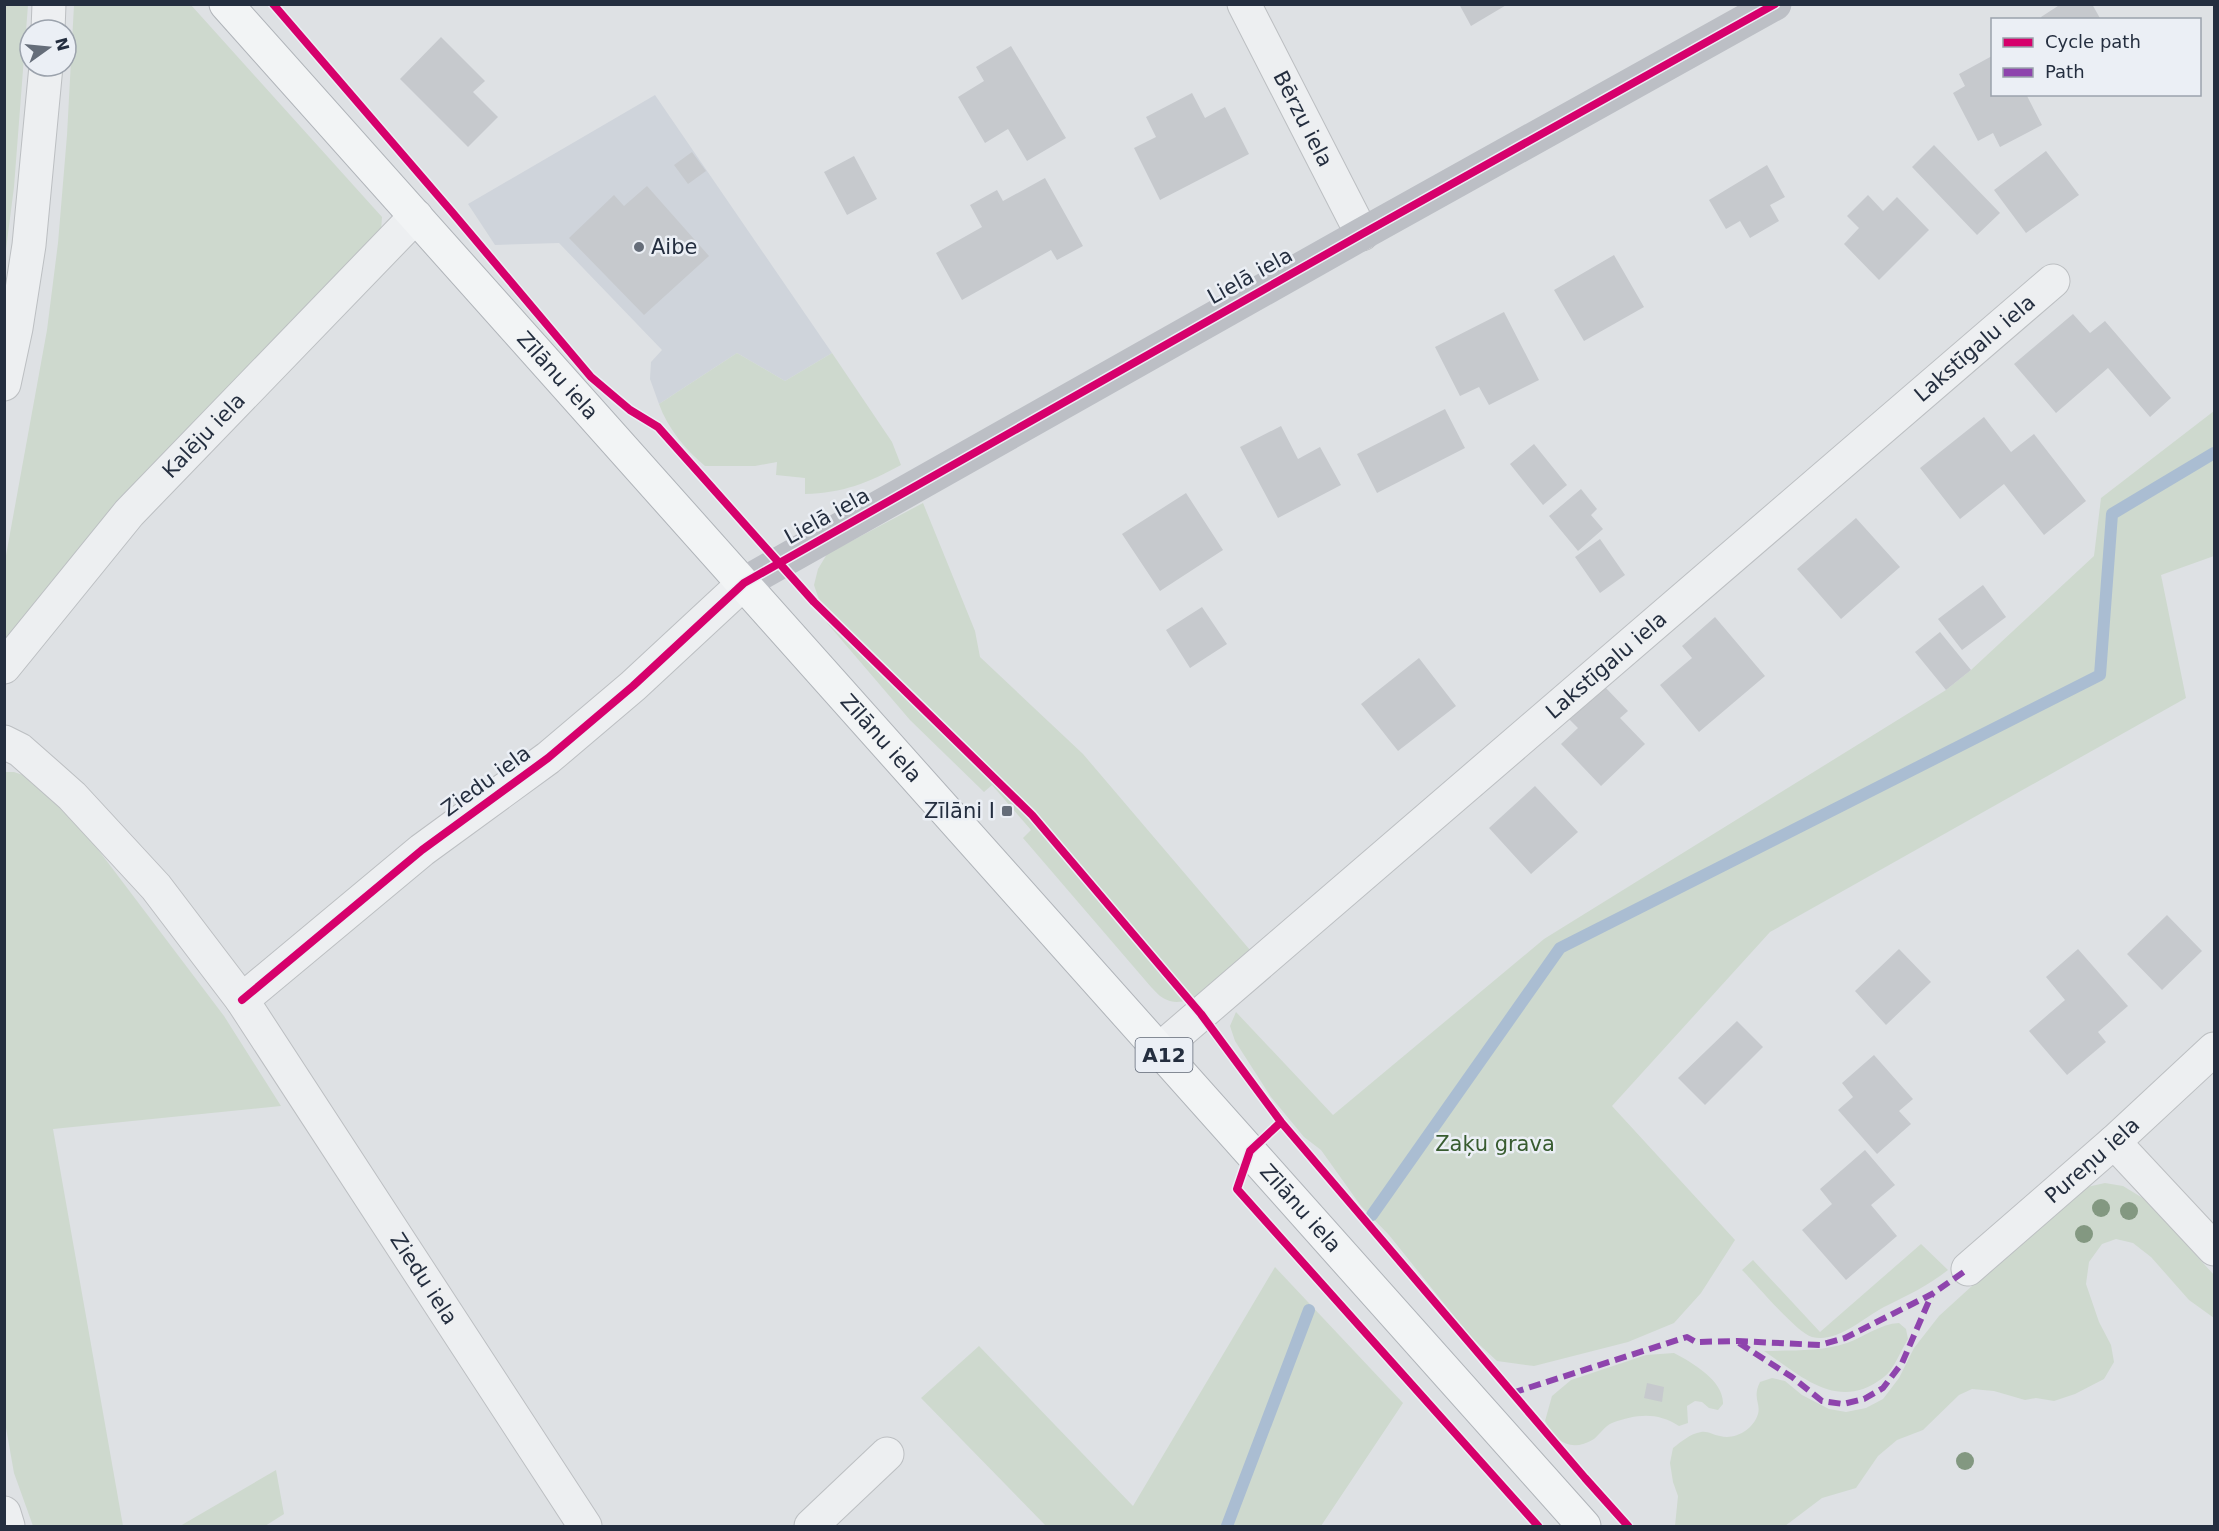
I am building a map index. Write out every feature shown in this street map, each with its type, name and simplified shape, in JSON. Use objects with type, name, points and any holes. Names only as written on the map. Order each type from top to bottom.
[{"type":"highway","name":"Zīlānu iela","points":[[226,4],[1584,1527]]},
{"type":"street","name":"Bērzu iela","points":[[1244,4],[1362,234]]},
{"type":"street","name":"Lielā iela","points":[[744,583],[1775,4]]},
{"type":"street","points":[[4,384],[16,328],[29,245],[45,78]]},
{"type":"street","name":"Kalēju iela","points":[[4,667],[129,513],[416,216]]},
{"type":"street","name":"Lakstīgalu iela","points":[[1159,1050],[2053,281]]},
{"type":"street","name":"Ziedu iela","points":[[242,1000],[422,850],[548,759],[633,686],[744,583]]},
{"type":"street","name":"Ziedu iela","points":[[4,742],[20,750],[72,796],[156,887],[242,1000],[585,1527]]},
{"type":"street","name":"Pureņu iela","points":[[1968,1269],[2114,1142],[2214,1049]]},
{"type":"street","points":[[2114,1142],[2214,1250]]},
{"type":"street","points":[[811,1527],[887,1454]]},
{"type":"street","points":[[4,1513],[8,1527]]},
{"type":"shaded area","points":[[655,95],[832,353],[785,381],[737,353],[659,404],[650,379],[651,362],[662,350],[559,243],[495,245],[468,204]]},
{"type":"green space","points":[[5,4],[28,5],[27,18],[18,18],[18,78],[22,78],[14,187],[5,257]]},
{"type":"green space","points":[[74,5],[191,5],[382,217],[381,231],[5,654],[5,561],[47,330],[58,243],[70,78],[78,78],[78,18],[73,18]]},
{"type":"green space","points":[[737,353],[785,381],[832,353],[892,442],[901,465],[855,486],[831,492],[805,494],[805,478],[776,475],[777,462],[755,466],[705,466],[678,438],[659,404]]},
{"type":"green space","name":"Zaķu grava","points":[[2214,411],[2214,556],[2161,575],[2186,698],[1770,932],[1612,1106],[1735,1240],[1701,1293],[1674,1323],[1628,1342],[1534,1366],[1497,1361],[1470,1336],[1389,1235],[1361,1206],[1321,1150],[1304,1137],[1271,1097],[1235,1041],[1230,1026],[1236,1012],[1333,1115],[1544,939],[1946,690],[1971,670],[2094,556],[2101,498]]},
{"type":"green space","points":[[923,503],[975,631],[980,657],[1083,754],[1250,950],[1223,977],[1199,995],[1176,1002],[1161,997],[1156,992],[1023,838],[1031,830],[992,785],[984,792],[910,720],[827,623],[814,585],[818,569],[827,554]]},
{"type":"green space","points":[[4,772],[14,772],[35,779],[78,823],[224,1016],[281,1106],[53,1129],[123,1526],[33,1526],[14,1473],[5,1422]]},
{"type":"green space","points":[[2105,1183],[2123,1186],[2146,1200],[2214,1275],[2214,1318],[2189,1300],[2151,1257],[2133,1243],[2116,1239],[2102,1244],[2089,1262],[2086,1284],[2099,1322],[2111,1345],[2114,1362],[2104,1379],[2075,1394],[2054,1401],[2036,1398],[2025,1400],[1994,1391],[1972,1389],[1959,1395],[1923,1430],[1897,1440],[1878,1456],[1856,1488],[1822,1498],[1785,1526],[1675,1526],[1678,1496],[1670,1463],[1673,1448],[1686,1438],[1701,1432],[1726,1437],[1743,1433],[1756,1420],[1758,1414],[1757,1392],[1760,1382],[1772,1378],[1785,1381],[1802,1395],[1829,1409],[1846,1412],[1866,1408],[1883,1399],[1899,1378],[1914,1348],[1939,1316],[2063,1203],[2087,1187]]},
{"type":"green space","points":[[1921,1244],[1948,1270],[1841,1333],[1822,1338],[1812,1337],[1796,1326],[1742,1270],[1753,1260],[1820,1332]]},
{"type":"green space","points":[[1275,1267],[1403,1403],[1321,1526],[1046,1526],[921,1398],[979,1346],[1133,1506]]},
{"type":"green space","points":[[1899,1323],[1906,1329],[1908,1339],[1890,1371],[1870,1386],[1849,1392],[1823,1388],[1810,1382],[1764,1351],[1806,1350],[1837,1346]]},
{"type":"green space","points":[[1674,1353],[1698,1367],[1713,1380],[1722,1396],[1723,1404],[1718,1410],[1695,1401],[1687,1406],[1688,1423],[1679,1426],[1663,1418],[1638,1416],[1612,1423],[1594,1439],[1578,1445],[1559,1440],[1545,1421],[1552,1396],[1571,1380],[1646,1355]]},
{"type":"green space","points":[[276,1470],[284,1514],[265,1526],[180,1526]]},
{"type":"building","points":[[1459,4],[1508,4],[1471,26]]},
{"type":"building","points":[[2061,4],[2092,4],[2100,18],[2041,18]]},
{"type":"building","points":[[441,37],[485,81],[473,92],[498,117],[468,147],[400,79]]},
{"type":"building","points":[[1011,46],[1066,138],[1027,161],[1008,129],[985,143],[958,97],[984,81],[976,67]]},
{"type":"building","points":[[1991,57],[1991,96],[2027,96],[2042,125],[2000,147],[1993,133],[1978,141],[1953,93],[1965,86],[1959,74]]},
{"type":"building","points":[[1192,93],[1205,118],[1225,107],[1249,154],[1160,200],[1134,148],[1156,137],[1146,117]]},
{"type":"building","points":[[1934,145],[2000,213],[1977,235],[1912,167]]},
{"type":"building","points":[[2046,151],[2079,195],[2026,233],[1994,190]]},
{"type":"building","points":[[692,152],[706,171],[688,184],[674,165]]},
{"type":"building","points":[[854,156],[877,199],[847,215],[824,172]]},
{"type":"building","points":[[1767,165],[1785,197],[1770,205],[1779,221],[1750,238],[1740,221],[1726,229],[1709,200]]},
{"type":"building","points":[[1045,178],[1083,246],[1057,260],[1051,250],[962,300],[936,253],[982,227],[970,205],[997,190],[1003,201]]},
{"type":"building","name":"Aibe","points":[[647,186],[709,256],[644,315],[569,238],[614,195],[624,206]]},
{"type":"building","points":[[1868,195],[1883,211],[1897,197],[1929,230],[1879,280],[1844,244],[1859,228],[1847,216]]},
{"type":"building","points":[[1614,255],[1644,307],[1584,341],[1554,290]]},
{"type":"building","points":[[1504,312],[1539,380],[1489,405],[1479,387],[1460,396],[1435,347]]},
{"type":"building","points":[[2073,314],[2090,333],[2105,321],[2171,398],[2150,417],[2108,368],[2056,413],[2014,364]]},
{"type":"building","points":[[1445,409],[1465,448],[1377,493],[1357,454]]},
{"type":"building","points":[[1984,417],[2011,452],[2034,434],[2086,501],[2044,535],[2004,484],[1960,519],[1920,468]]},
{"type":"building","points":[[1281,426],[1298,459],[1320,447],[1341,485],[1278,518],[1240,447]]},
{"type":"building","points":[[1534,444],[1567,485],[1543,505],[1510,464]]},
{"type":"building","points":[[1581,489],[1597,509],[1591,515],[1603,529],[1578,551],[1549,516]]},
{"type":"building","points":[[1186,493],[1223,550],[1160,591],[1122,534]]},
{"type":"building","points":[[1856,518],[1900,567],[1841,619],[1797,569]]},
{"type":"building","points":[[1600,539],[1625,575],[1600,593],[1575,557]]},
{"type":"building","points":[[1983,585],[2006,617],[1962,650],[1938,619]]},
{"type":"building","points":[[1202,607],[1227,644],[1190,668],[1166,630]]},
{"type":"building","points":[[1715,617],[1765,676],[1699,732],[1660,685],[1692,658],[1682,646]]},
{"type":"building","points":[[1940,632],[1971,670],[1946,690],[1915,652]]},
{"type":"building","points":[[1419,658],[1456,706],[1398,751],[1361,704]]},
{"type":"building","points":[[1604,686],[1628,711],[1620,718],[1645,744],[1601,786],[1561,744],[1578,728],[1569,719]]},
{"type":"building","points":[[1535,786],[1578,832],[1531,874],[1489,828]]},
{"type":"building","points":[[2167,915],[2202,951],[2162,990],[2127,954]]},
{"type":"building","points":[[1899,949],[1931,982],[1886,1025],[1855,991]]},
{"type":"building","points":[[2078,949],[2128,1006],[2098,1032],[2106,1042],[2067,1075],[2029,1031],[2065,1000],[2046,977]]},
{"type":"building","points":[[1737,1021],[1763,1047],[1705,1105],[1678,1078]]},
{"type":"building","points":[[1874,1055],[1913,1099],[1899,1111],[1911,1124],[1877,1154],[1838,1110],[1853,1097],[1842,1083]]},
{"type":"building","points":[[1865,1150],[1895,1185],[1871,1205],[1897,1236],[1846,1280],[1802,1230],[1832,1204],[1820,1189]]},
{"type":"building","points":[[1647,1383],[1664,1387],[1662,1402],[1644,1398]]},
{"type":"waterway","points":[[1372,1215],[1560,948],[2100,675],[2112,514],[2214,453]]},
{"type":"waterway","points":[[1227,1526],[1309,1310]]},
{"type":"marked path","points":[[1512,1393],[1687,1337],[1696,1342],[1737,1341],[1820,1345],[1845,1338],[1932,1294],[1968,1269]]},
{"type":"marked path","points":[[1739,1343],[1792,1377],[1822,1401],[1843,1404],[1864,1399],[1883,1388],[1902,1363],[1932,1294]]},
{"type":"cycle path","points":[[273,4],[591,377],[630,410],[658,427],[814,602],[1032,815],[1201,1014],[1281,1122],[1628,1526]]},
{"type":"cycle path","points":[[242,1000],[422,850],[548,758],[633,686],[744,583],[1775,4]]},
{"type":"cycle path","points":[[1281,1122],[1250,1151],[1237,1189],[1538,1526]]},
{"type":"place","name":"Aibe","points":[[639,247]]},
{"type":"place","name":"Zīlāni I","points":[[1007,811]]}]
